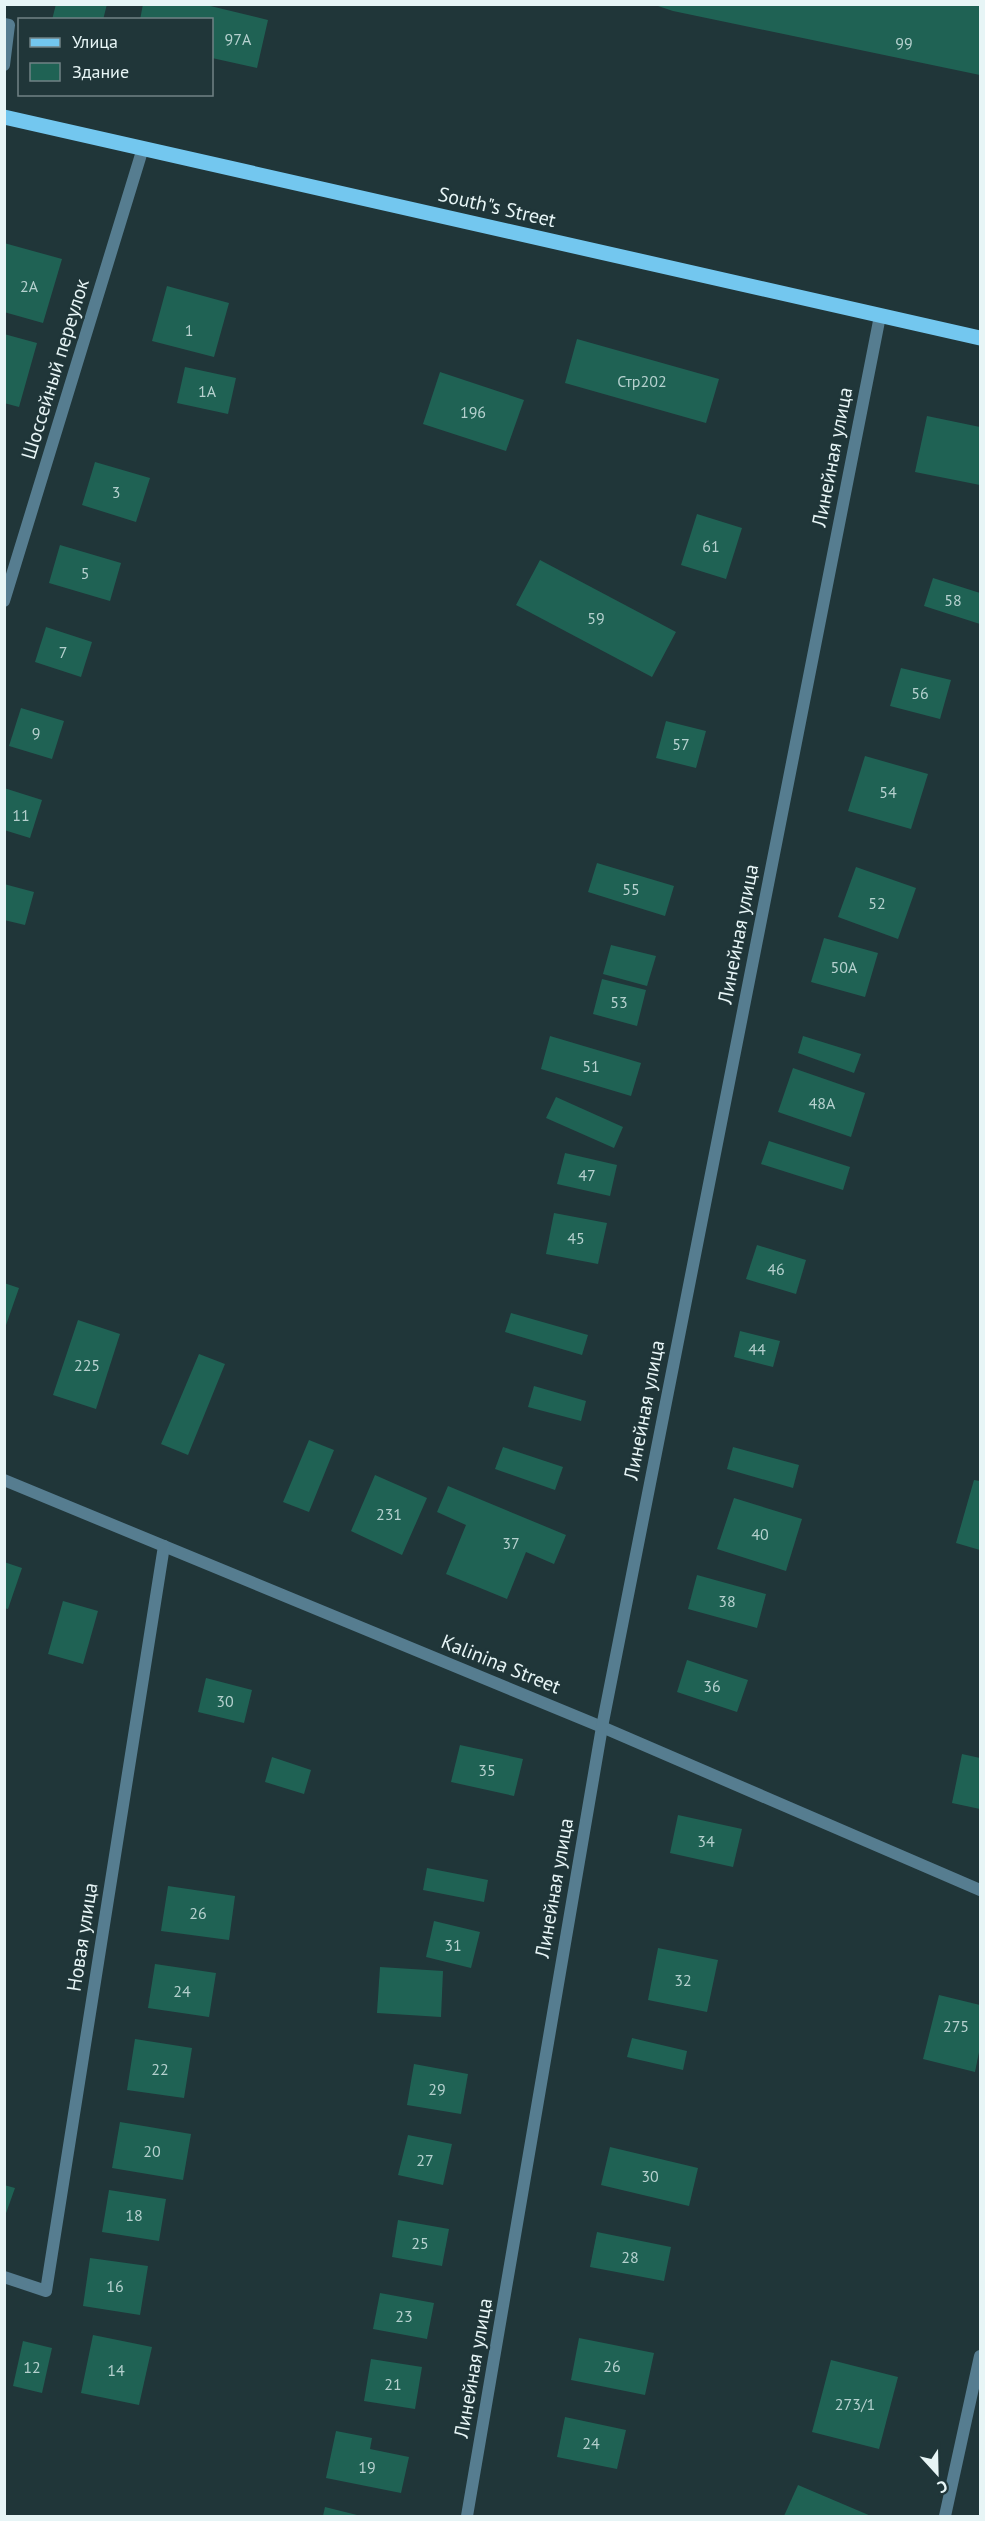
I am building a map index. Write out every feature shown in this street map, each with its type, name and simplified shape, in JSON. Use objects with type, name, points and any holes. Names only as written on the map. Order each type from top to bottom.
[{"type":"main road","name":"South\"s Street","points":[[4,117],[981,338]]},
{"type":"street","points":[[4,24],[9,25],[4,65]]},
{"type":"street","name":"Шоссейный переулок","points":[[4,601],[143,148]]},
{"type":"street","name":"Линейная улица","points":[[467,2517],[602,1726],[880,316]]},
{"type":"street","name":"Kalinina Street","points":[[4,1480],[602,1726],[981,1890]]},
{"type":"street","name":"Новая улица","points":[[4,2277],[46,2290],[164,1546]]},
{"type":"street","points":[[945,2517],[981,2356]]},
{"type":"building","points":[[56,4],[107,4],[104,18],[52,18]]},
{"type":"building","points":[[143,4],[202,4],[268,20],[257,68],[213,58],[213,18],[140,18]]},
{"type":"building","points":[[652,4],[980,4],[980,75],[673,11]]},
{"type":"building","points":[[4,243],[62,259],[43,323],[4,312]]},
{"type":"building","points":[[167,286],[229,303],[214,357],[152,341]]},
{"type":"building","points":[[4,334],[37,343],[19,407],[4,403]]},
{"type":"building","points":[[577,339],[719,379],[706,423],[565,383]]},
{"type":"building","points":[[185,367],[236,378],[228,414],[177,403]]},
{"type":"building","points":[[440,372],[524,400],[506,451],[423,424]]},
{"type":"building","points":[[927,416],[980,427],[980,485],[915,472]]},
{"type":"building","points":[[95,462],[150,478],[136,522],[82,505]]},
{"type":"building","points":[[697,514],[742,528],[726,579],[681,565]]},
{"type":"building","points":[[60,545],[121,563],[110,601],[49,583]]},
{"type":"building","points":[[540,560],[676,632],[652,677],[516,605]]},
{"type":"building","points":[[933,578],[980,593],[980,624],[924,606]]},
{"type":"building","points":[[46,627],[92,642],[81,677],[35,662]]},
{"type":"building","points":[[901,668],[951,680],[940,719],[890,706]]},
{"type":"building","points":[[21,708],[64,721],[52,759],[9,746]]},
{"type":"building","points":[[666,721],[706,731],[696,768],[656,758]]},
{"type":"building","points":[[865,756],[928,774],[911,829],[848,811]]},
{"type":"building","points":[[4,788],[42,800],[30,838],[4,830]]},
{"type":"building","points":[[597,863],[674,886],[665,916],[588,892]]},
{"type":"building","points":[[856,867],[916,888],[898,939],[838,917]]},
{"type":"building","points":[[4,884],[34,892],[25,925],[4,920]]},
{"type":"building","points":[[824,938],[878,953],[865,997],[811,982]]},
{"type":"building","points":[[611,945],[656,956],[647,986],[603,974]]},
{"type":"building","points":[[602,979],[646,990],[637,1026],[593,1014]]},
{"type":"building","points":[[550,1036],[641,1063],[631,1096],[541,1069]]},
{"type":"building","points":[[803,1036],[861,1054],[854,1073],[798,1053]]},
{"type":"building","points":[[793,1068],[865,1093],[851,1137],[778,1112]]},
{"type":"building","points":[[556,1097],[623,1127],[614,1148],[546,1118]]},
{"type":"building","points":[[769,1141],[850,1167],[843,1190],[761,1164]]},
{"type":"building","points":[[565,1153],[617,1165],[610,1196],[557,1184]]},
{"type":"building","points":[[554,1213],[607,1223],[598,1264],[546,1254]]},
{"type":"building","points":[[757,1245],[806,1260],[796,1294],[746,1279]]},
{"type":"building","points":[[4,1283],[19,1288],[5,1328],[4,1328]]},
{"type":"building","points":[[511,1313],[588,1335],[582,1355],[505,1332]]},
{"type":"building","points":[[78,1320],[120,1334],[96,1409],[53,1395]]},
{"type":"building","points":[[740,1331],[780,1341],[773,1367],[734,1357]]},
{"type":"building","points":[[199,1354],[225,1364],[188,1455],[161,1444]]},
{"type":"building","points":[[534,1386],[586,1401],[581,1421],[528,1407]]},
{"type":"building","points":[[309,1440],[334,1450],[309,1512],[283,1502]]},
{"type":"building","points":[[503,1447],[563,1467],[555,1490],[495,1469]]},
{"type":"building","points":[[733,1447],[799,1465],[793,1488],[727,1469]]},
{"type":"building","points":[[375,1475],[427,1498],[402,1555],[351,1531]]},
{"type":"building","points":[[974,1480],[980,1481],[980,1550],[956,1543]]},
{"type":"building","points":[[448,1486],[566,1535],[554,1564],[526,1552],[507,1599],[446,1574],[466,1525],[437,1512]]},
{"type":"building","points":[[734,1498],[802,1519],[786,1571],[717,1549]]},
{"type":"building","points":[[4,1562],[22,1568],[8,1609],[4,1608]]},
{"type":"building","points":[[697,1575],[766,1594],[757,1628],[688,1609]]},
{"type":"building","points":[[63,1601],[98,1611],[83,1664],[48,1654]]},
{"type":"building","points":[[687,1660],[748,1680],[737,1712],[677,1692]]},
{"type":"building","points":[[206,1678],[252,1690],[244,1723],[198,1712]]},
{"type":"building","points":[[460,1745],[523,1759],[514,1796],[451,1782]]},
{"type":"building","points":[[962,1754],[980,1758],[980,1809],[952,1803]]},
{"type":"building","points":[[272,1757],[311,1770],[304,1794],[265,1782]]},
{"type":"building","points":[[678,1815],[742,1829],[733,1867],[670,1853]]},
{"type":"building","points":[[427,1868],[488,1880],[484,1902],[423,1890]]},
{"type":"building","points":[[168,1886],[235,1896],[229,1940],[161,1931]]},
{"type":"building","points":[[434,1921],[480,1932],[471,1968],[426,1957]]},
{"type":"building","points":[[658,1948],[718,1960],[707,2012],[648,2000]]},
{"type":"building","points":[[155,1964],[216,1973],[209,2017],[148,2008]]},
{"type":"building","points":[[380,1967],[443,1971],[441,2017],[377,2013]]},
{"type":"building","points":[[939,1995],[980,2005],[980,2047],[975,2072],[923,2059]]},
{"type":"building","points":[[632,2038],[687,2051],[683,2070],[627,2057]]},
{"type":"building","points":[[135,2039],[192,2048],[184,2098],[127,2090]]},
{"type":"building","points":[[414,2064],[468,2074],[461,2114],[407,2105]]},
{"type":"building","points":[[120,2122],[191,2134],[183,2180],[112,2168]]},
{"type":"building","points":[[408,2135],[452,2144],[443,2185],[398,2175]]},
{"type":"building","points":[[610,2147],[698,2168],[689,2206],[601,2185]]},
{"type":"building","points":[[4,2185],[15,2188],[5,2216],[4,2216]]},
{"type":"building","points":[[109,2190],[166,2199],[159,2241],[102,2232]]},
{"type":"building","points":[[398,2220],[449,2229],[442,2266],[392,2257]]},
{"type":"building","points":[[597,2232],[671,2247],[664,2281],[590,2267]]},
{"type":"building","points":[[90,2258],[148,2266],[140,2315],[83,2306]]},
{"type":"building","points":[[380,2293],[434,2303],[427,2339],[373,2329]]},
{"type":"building","points":[[93,2335],[152,2347],[139,2405],[81,2393]]},
{"type":"building","points":[[579,2338],[654,2353],[645,2395],[571,2380]]},
{"type":"building","points":[[23,2341],[52,2348],[42,2393],[13,2386]]},
{"type":"building","points":[[371,2359],[422,2367],[415,2409],[364,2401]]},
{"type":"building","points":[[831,2360],[898,2377],[879,2449],[812,2432]]},
{"type":"building","points":[[565,2417],[626,2430],[617,2469],[557,2457]]},
{"type":"building","points":[[336,2431],[372,2438],[370,2449],[409,2457],[401,2493],[326,2478]]},
{"type":"building","points":[[798,2485],[871,2516],[784,2516]]},
{"type":"building","points":[[325,2507],[361,2516],[323,2516]]}]
